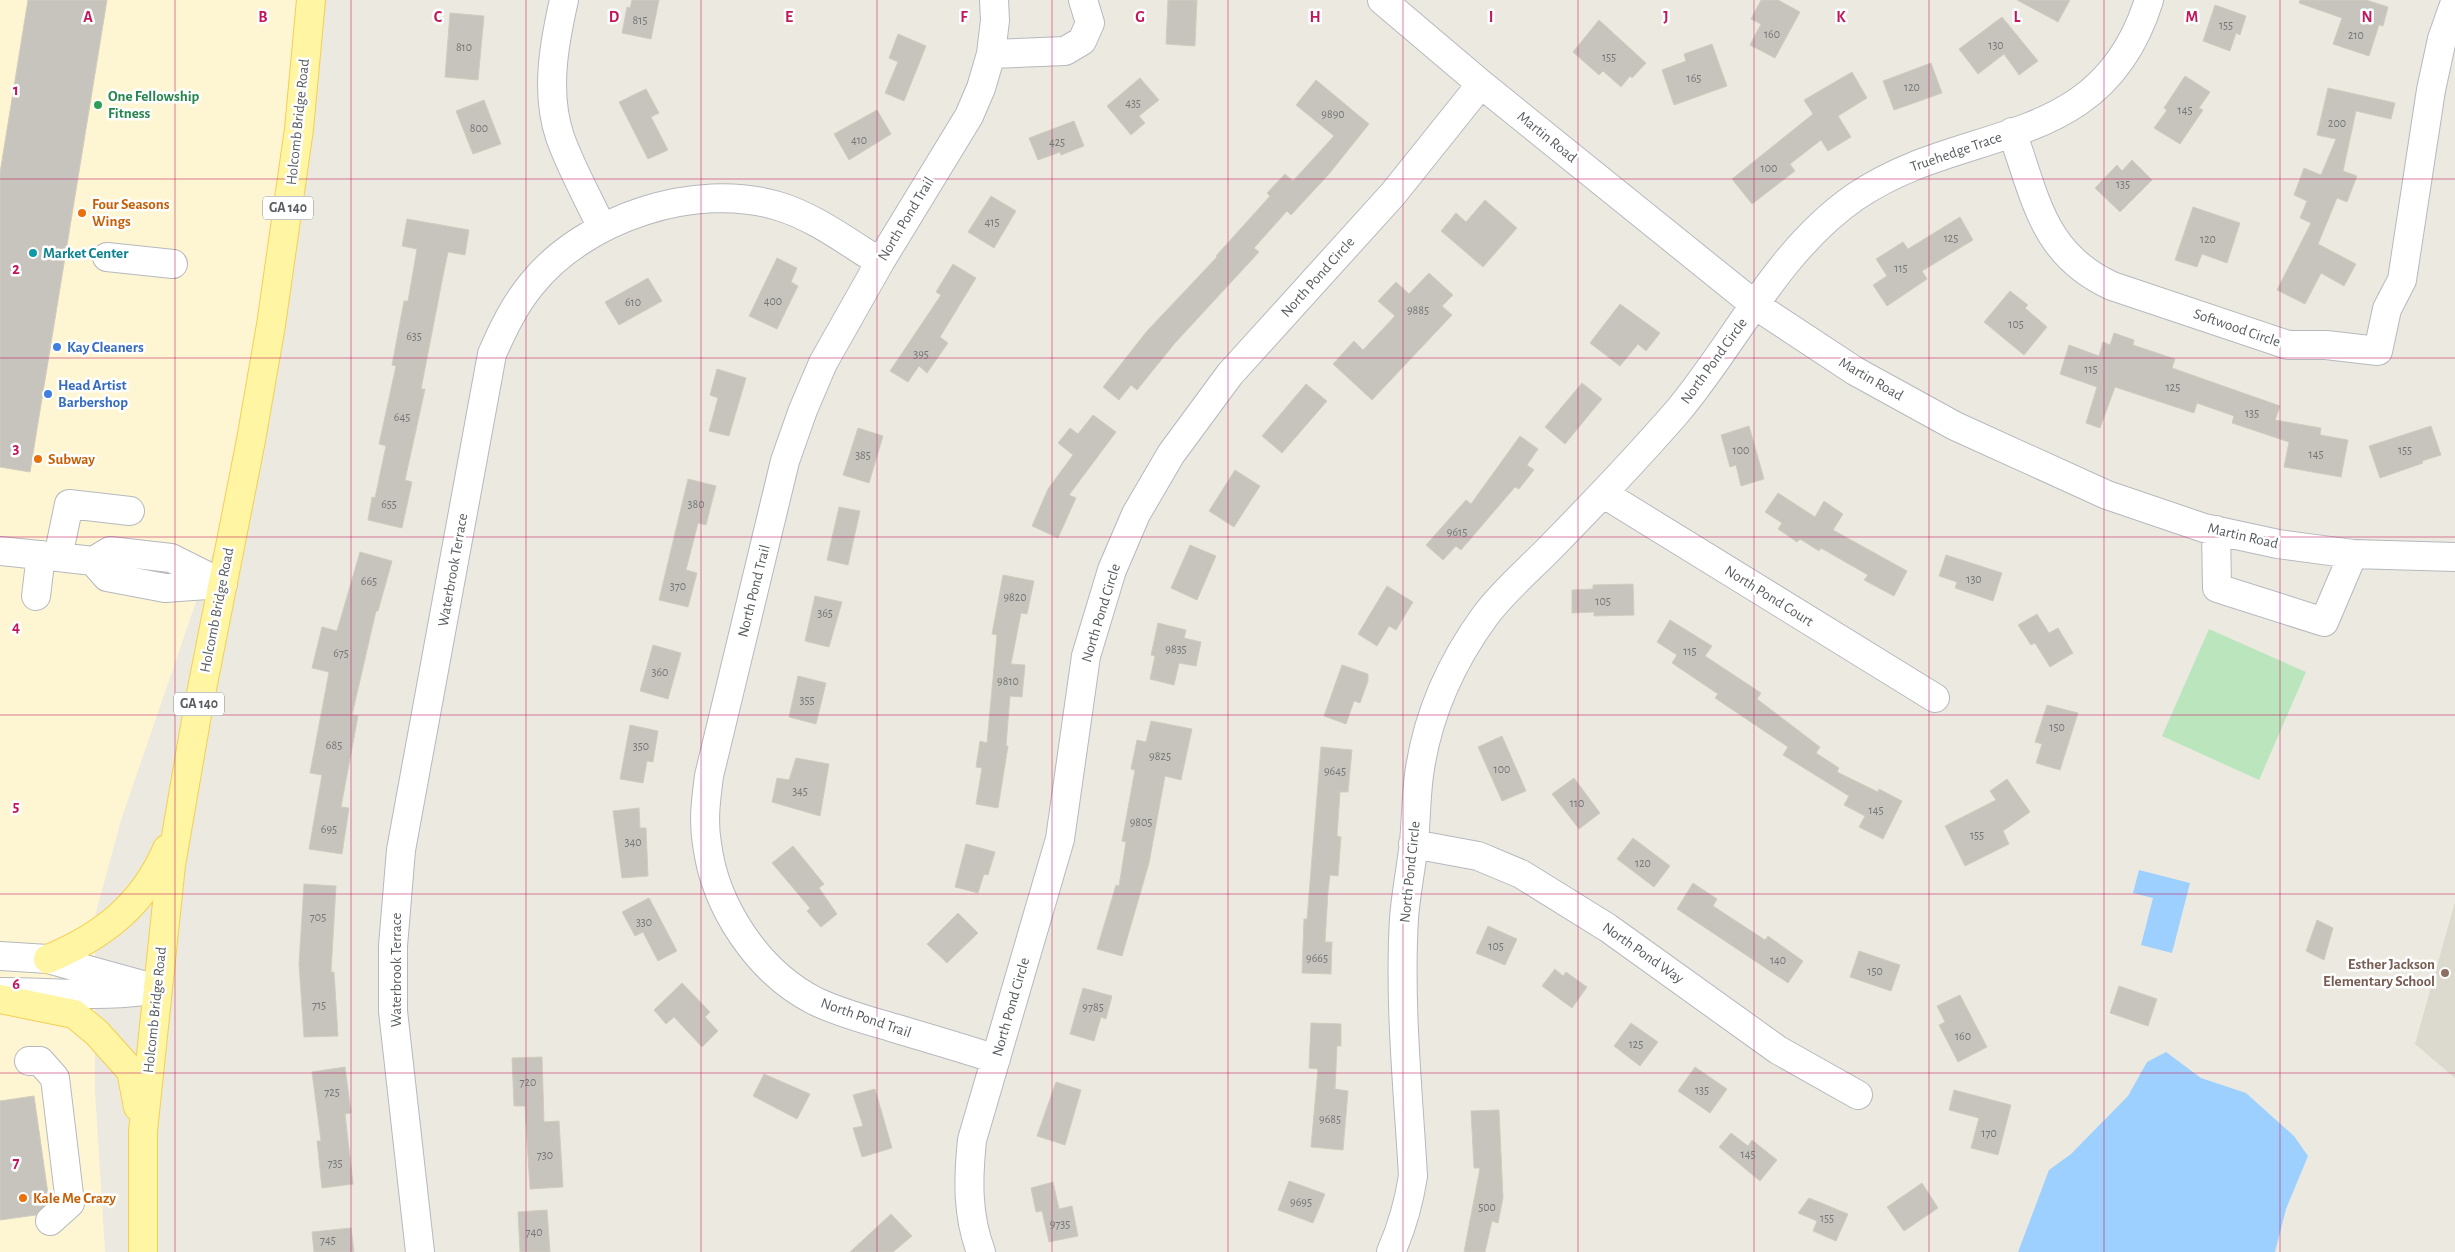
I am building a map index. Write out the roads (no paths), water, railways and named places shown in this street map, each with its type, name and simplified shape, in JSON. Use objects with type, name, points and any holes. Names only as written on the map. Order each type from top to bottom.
[{"type":"main road","name":"Holcomb Bridge Road","points":[[143,1252],[143,1131],[157,989],[177,824],[251,440],[280,266],[300,120],[311,0]]},
{"type":"main road","points":[[48,959],[91,939],[126,911],[157,872],[177,824]]},
{"type":"main road","points":[[0,999],[74,1014],[97,1033],[131,1071],[143,1131]]},
{"type":"street","points":[[564,0],[557,32],[552,84],[554,109],[560,137],[602,228]]},
{"type":"street","name":"North Pond Trail","points":[[994,0],[995,20],[991,54],[981,88],[969,116],[880,262],[823,363],[803,410],[785,461],[709,776],[705,810],[707,845],[716,884],[736,925],[758,956],[788,984],[814,1000],[840,1012],[996,1059]]},
{"type":"street","points":[[991,54],[1065,51],[1082,41],[1090,23],[1083,0]]},
{"type":"street","name":"Martin Road","points":[[1382,0],[1481,84],[1755,305],[1855,371],[1955,426],[2107,495],[2216,530],[2278,544],[2352,554],[2455,557]]},
{"type":"street","name":"Truehedge Trace","points":[[1755,305],[1804,241],[1855,197],[1909,168],[2048,119],[2075,105],[2103,82],[2122,59],[2142,21],[2149,0]]},
{"type":"street","name":"Softwood Circle","points":[[2012,132],[2047,229],[2068,257],[2094,277],[2112,286],[2288,345],[2326,345],[2378,351],[2387,309],[2402,280],[2431,90],[2442,39],[2455,2]]},
{"type":"street","name":"North Pond Circle","points":[[981,1252],[974,1232],[967,1181],[972,1140],[1060,839],[1086,656],[1112,570],[1136,514],[1171,454],[1230,374],[1392,194],[1481,84]]},
{"type":"street","name":"Waterbrook Terrace","points":[[420,1252],[393,1011],[393,946],[401,850],[492,354],[510,315],[532,284],[566,252],[602,228],[636,214],[677,202],[711,198],[744,200],[777,206],[808,217],[880,262]]},
{"type":"street","points":[[107,257],[173,264]]},
{"type":"street","name":"North Pond Circle","points":[[1391,1252],[1399,1235],[1410,1198],[1413,1176],[1403,997],[1404,916],[1414,844],[1419,777],[1425,742],[1438,697],[1456,659],[1487,612],[1604,494],[1679,409],[1755,305]]},
{"type":"street","name":"North Pond Court","points":[[1604,494],[1935,698]]},
{"type":"street","points":[[36,596],[68,504],[130,511]]},
{"type":"street","points":[[2216,530],[2217,588],[2324,622],[2352,554]]},
{"type":"street","points":[[0,551],[93,561],[110,551],[171,558],[223,584]]},
{"type":"street","name":"North Pond Way","points":[[1414,844],[1478,856],[1521,874],[1608,928],[1778,1050],[1858,1095]]},
{"type":"street","points":[[0,956],[48,959],[157,989]]},
{"type":"street","points":[[0,992],[110,995],[157,989]]},
{"type":"street","points":[[29,1061],[40,1061],[55,1078],[70,1203],[50,1221]]},
{"type":"water","points":[[2139,870],[2190,883],[2172,953],[2141,945],[2153,898],[2133,893]]},
{"type":"water","points":[[2166,1052],[2201,1078],[2246,1093],[2294,1136],[2308,1156],[2286,1209],[2275,1252],[2018,1252],[2049,1170],[2071,1154],[2128,1096],[2147,1062]]},
{"type":"place","name":"One Fellowship Fitness","points":[[98,105]]},
{"type":"place","name":"Four Seasons Wings","points":[[82,213]]},
{"type":"place","name":"Market Center","points":[[33,253]]},
{"type":"place","name":"Kay Cleaners","points":[[57,347]]},
{"type":"place","name":"Head Artist Barbershop","points":[[48,394]]},
{"type":"place","name":"Subway","points":[[38,459]]},
{"type":"place","name":"Esther Jackson Elementary School","points":[[2445,973]]},
{"type":"place","name":"Kale Me Crazy","points":[[23,1198]]}]
